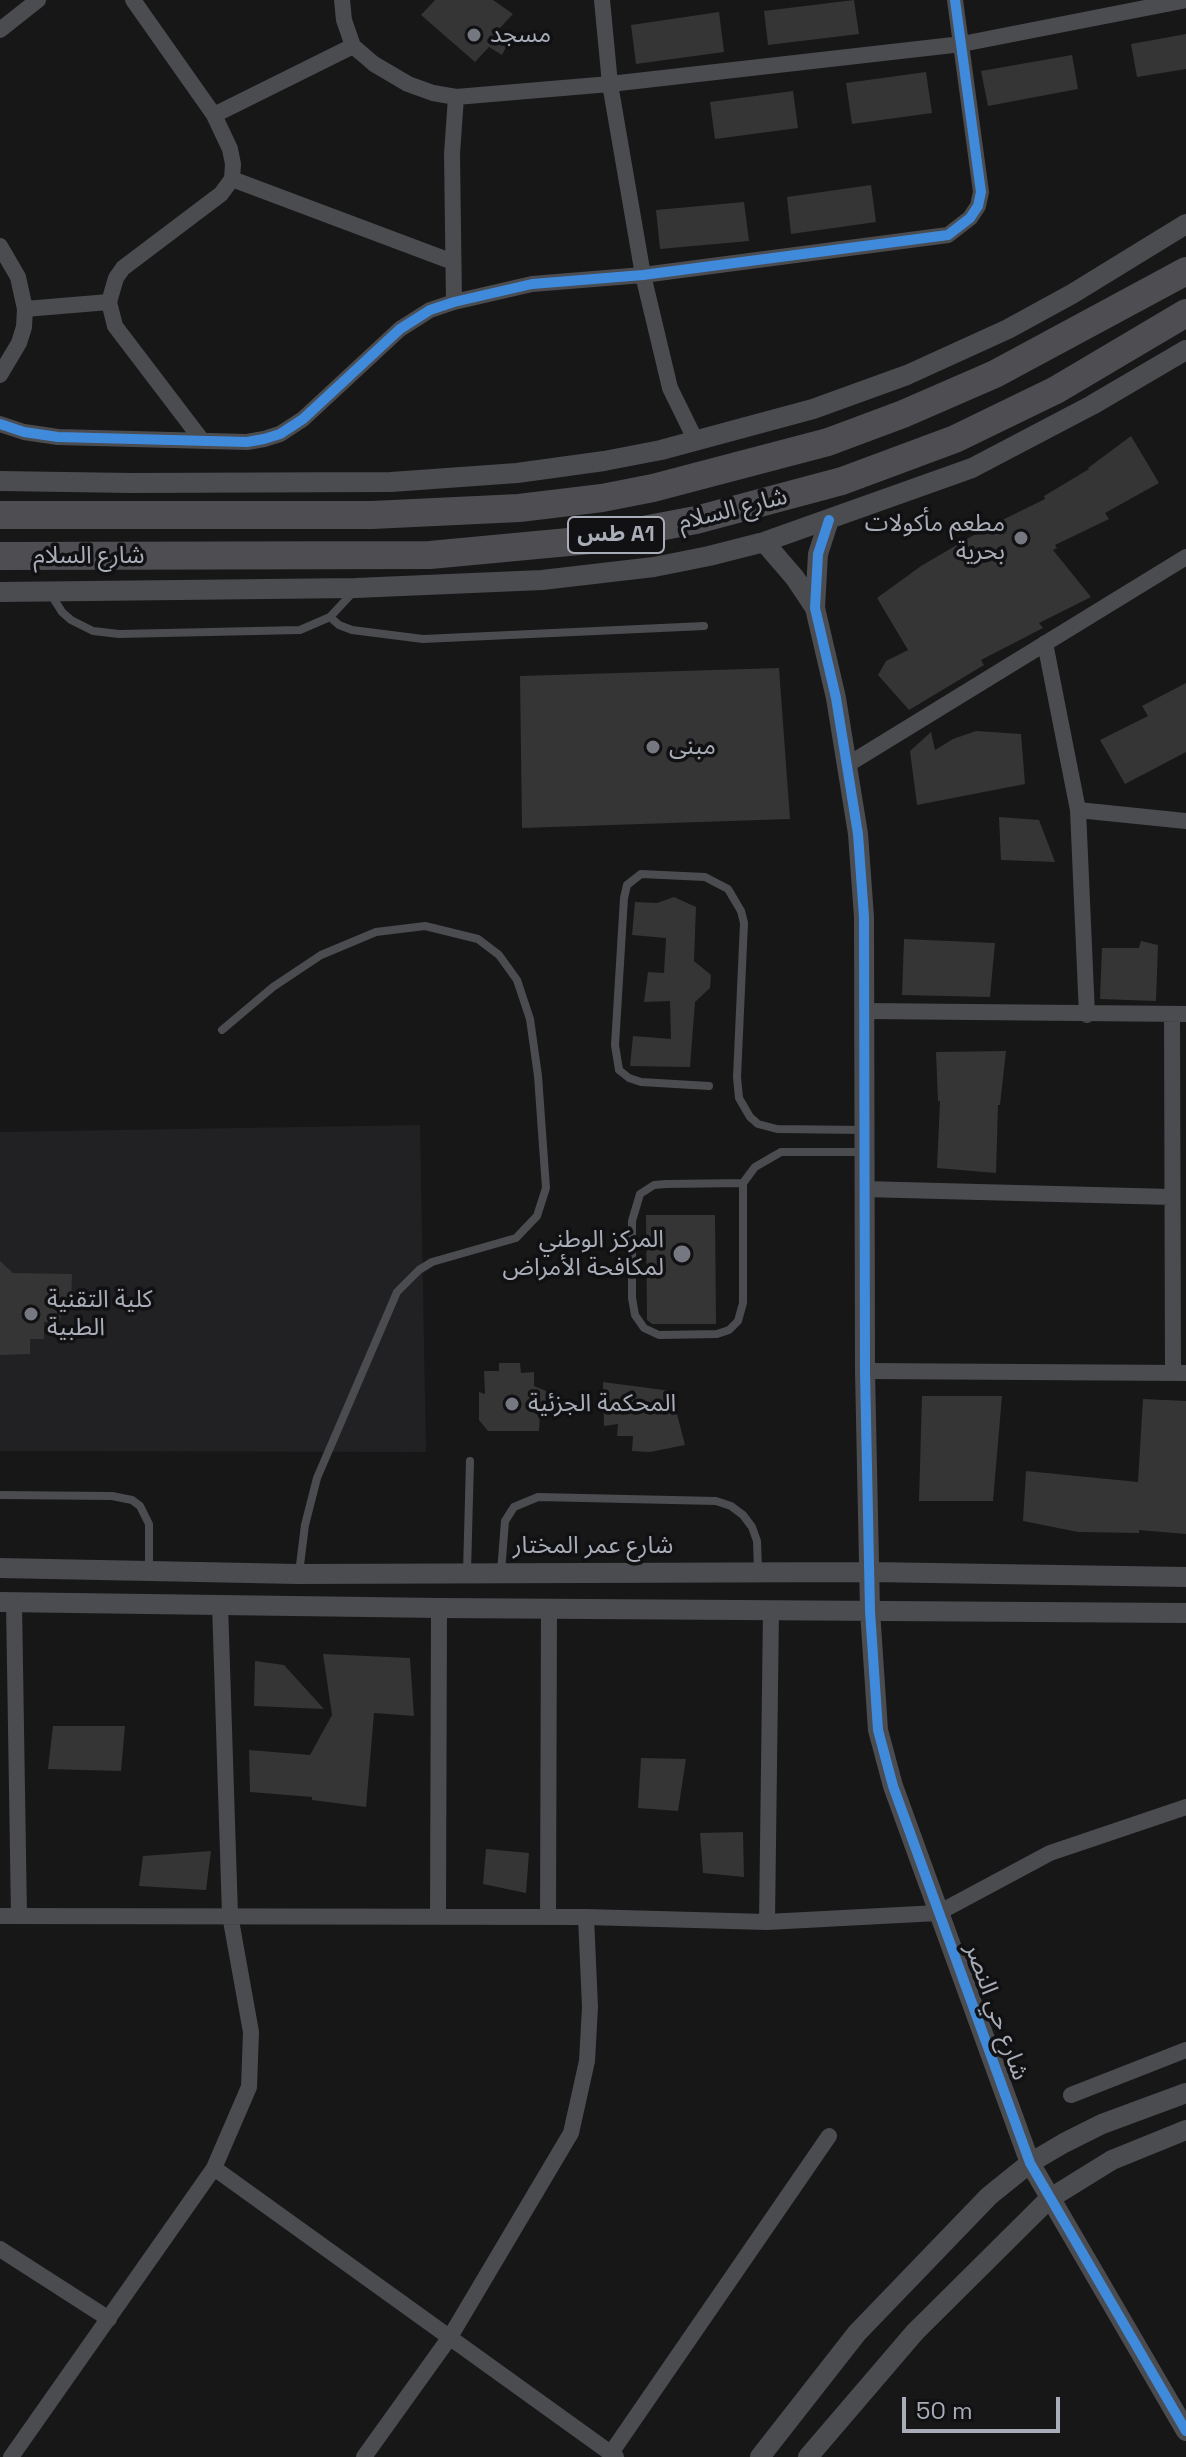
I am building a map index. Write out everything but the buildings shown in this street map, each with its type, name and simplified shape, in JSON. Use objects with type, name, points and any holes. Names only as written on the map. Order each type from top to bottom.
[{"type":"highway","name":"شارع السلام","points":[[0,515],[372,515],[519,508],[653,488],[828,442],[903,414],[995,374],[1186,271]]},
{"type":"highway","name":"شارع السلام","points":[[0,556],[430,555],[590,540],[696,520],[842,481],[955,439],[1056,390],[1186,313]]},
{"type":"street","points":[[0,30],[38,0]]},
{"type":"street","points":[[133,0],[214,115],[230,149],[233,164],[232,179],[221,194],[123,268],[116,278],[109,302],[115,326],[201,439]]},
{"type":"street","points":[[342,0],[344,20],[353,46],[374,64],[408,84],[456,97],[610,84],[962,44],[1186,0]]},
{"type":"street","points":[[602,0],[610,84],[643,275],[670,388],[695,439]]},
{"type":"street","points":[[0,424],[24,432],[58,437],[247,442],[280,434],[303,419],[400,329],[430,310],[454,302],[532,284],[643,275],[948,235],[960,228],[978,206],[981,192],[955,0]]},
{"type":"street","points":[[214,115],[353,46]]},
{"type":"street","points":[[454,302],[452,154],[456,97]]},
{"type":"street","points":[[232,179],[453,262]]},
{"type":"street","points":[[0,481],[391,482],[459,478],[604,461],[661,450],[813,409],[907,375],[1008,329],[1186,224]]},
{"type":"street","points":[[0,246],[18,277],[25,309],[19,343],[0,375]]},
{"type":"street","points":[[25,309],[109,302]]},
{"type":"street","points":[[0,592],[356,588],[542,580],[654,567],[764,542],[972,468],[1092,405],[1186,350]]},
{"type":"street","points":[[815,608],[815,572],[829,520]]},
{"type":"street","points":[[764,542],[790,571],[815,608]]},
{"type":"street","points":[[847,765],[1184,561]]},
{"type":"street","name":"شارع حي النصر","points":[[815,608],[836,698],[858,834],[864,917],[865,1371],[870,1611],[878,1730],[893,1786],[1030,2163],[1049,2199],[1179,2404],[1186,2431]]},
{"type":"street","points":[[1045,643],[1078,810],[1087,1015]]},
{"type":"street","points":[[1078,810],[1186,821]]},
{"type":"street","points":[[865,1011],[1179,1015],[1172,1197],[1180,1373],[865,1371]]},
{"type":"street","points":[[863,1189],[1172,1197]]},
{"type":"street","name":"شارع عمر المختار","points":[[0,1568],[298,1574],[870,1572],[1186,1577]]},
{"type":"street","points":[[297,1607],[298,1574]]},
{"type":"street","points":[[1151,1577],[1151,1613]]},
{"type":"street","points":[[19,1916],[7,1602],[1186,1613]]},
{"type":"street","points":[[11,2457],[214,2168],[249,2087],[251,2032],[230,1915],[220,1604]]},
{"type":"street","points":[[548,1917],[549,1607]]},
{"type":"street","points":[[438,1916],[439,1608]]},
{"type":"street","points":[[767,1922],[771,1610]]},
{"type":"street","points":[[0,1916],[586,1917],[767,1922],[938,1913],[1050,1853],[1186,1807]]},
{"type":"street","points":[[364,2457],[450,2337],[571,2133],[587,2061],[590,2007],[586,1917]]},
{"type":"street","points":[[1071,2095],[1186,2050]]},
{"type":"street","points":[[760,2457],[857,2333],[989,2196],[1030,2163],[1102,2124],[1186,2093]]},
{"type":"street","points":[[808,2457],[915,2332],[1049,2199],[1112,2160],[1186,2130]]},
{"type":"street","points":[[214,2168],[614,2455],[829,2136]]},
{"type":"street","points":[[0,2249],[109,2319]]},
{"type":"lane","points":[[49,591],[71,620],[82,627],[106,633],[283,632],[316,625],[330,617],[356,588]]},
{"type":"lane","points":[[330,617],[352,630],[423,639],[704,626]]},
{"type":"lane","points":[[709,1086],[635,1081],[624,1075],[617,1064],[615,1045],[624,898],[627,885],[641,874],[705,877],[728,889],[741,911],[744,923],[737,1077],[739,1098],[750,1117],[758,1124],[777,1129],[863,1130]]},
{"type":"lane","points":[[222,1030],[273,987],[321,955],[376,932],[425,926],[478,939],[499,955],[517,980],[530,1019],[538,1076],[546,1188],[537,1216],[516,1238],[432,1262],[397,1292],[317,1478],[305,1525],[298,1574]]},
{"type":"lane","points":[[743,1183],[654,1185],[640,1194],[632,1221],[632,1298],[635,1315],[644,1328],[659,1335],[717,1334],[729,1330],[738,1321],[743,1303],[743,1183],[763,1161],[781,1152],[863,1152]]},
{"type":"lane","points":[[467,1573],[470,1461]]},
{"type":"lane","points":[[0,1495],[112,1496],[132,1500],[146,1514],[149,1524],[149,1570]]},
{"type":"lane","points":[[501,1573],[505,1521],[514,1507],[538,1497],[701,1500],[731,1506],[752,1527],[757,1541],[758,1572]]},
{"type":"shaded area","points":[[420,1125],[426,1452],[0,1451],[0,1132]]},
{"type":"cycle path","points":[[0,424],[24,432],[58,437],[247,442],[264,439],[280,434],[303,419],[400,329],[430,310],[454,302],[532,284],[643,275],[948,235],[970,218],[978,206],[981,192],[955,0]]},
{"type":"cycle path","points":[[829,520],[818,554],[815,608],[836,698],[858,834],[864,917],[865,1371],[870,1611],[878,1730],[893,1786],[1030,2163],[1186,2431]]},
{"type":"place","name":"مسجد","points":[[474,35]]},
{"type":"place","name":"مطعم مأكولات بحرية","points":[[1021,538]]},
{"type":"place","name":"مبنى","points":[[653,747]]},
{"type":"place","name":"المركز الوطني لمكافحة الأمراض","points":[[682,1254]]},
{"type":"place","name":"كلية التقنية الطبية","points":[[31,1314]]},
{"type":"place","name":"المحكمة الجزئية","points":[[512,1404]]}]
